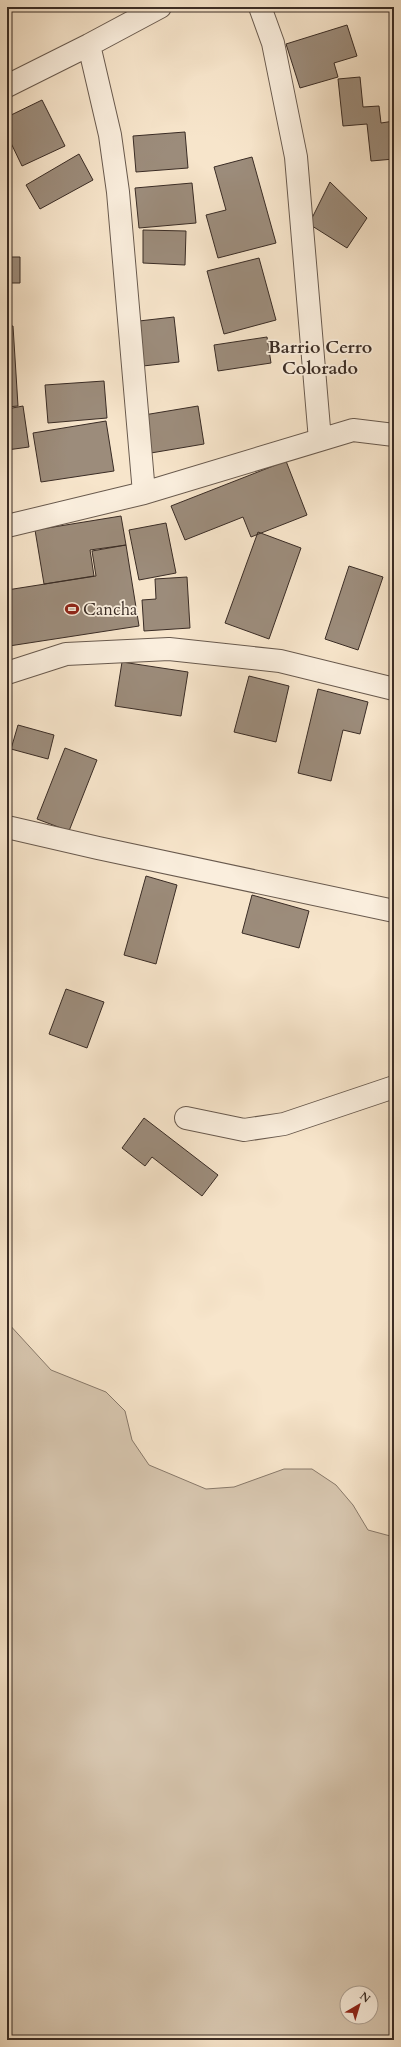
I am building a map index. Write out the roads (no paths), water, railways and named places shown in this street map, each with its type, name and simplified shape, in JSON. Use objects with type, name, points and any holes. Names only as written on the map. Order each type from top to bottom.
[{"type":"street","points":[[7,86],[160,7]]},
{"type":"street","points":[[260,7],[273,43],[296,157],[320,440]]},
{"type":"street","points":[[89,45],[110,135],[118,192],[144,493]]},
{"type":"street","points":[[7,526],[144,493],[353,430],[394,435]]},
{"type":"street","points":[[7,673],[66,654],[170,649],[280,661],[394,689]]},
{"type":"street","points":[[7,827],[98,848],[394,911]]},
{"type":"street","points":[[186,1118],[244,1130],[277,1125],[394,1087]]},
{"type":"place","name":"Cancha","points":[[72,609]]},
{"type":"district","name":"Barrio Cerro Colorado","points":[[320,357]]}]
